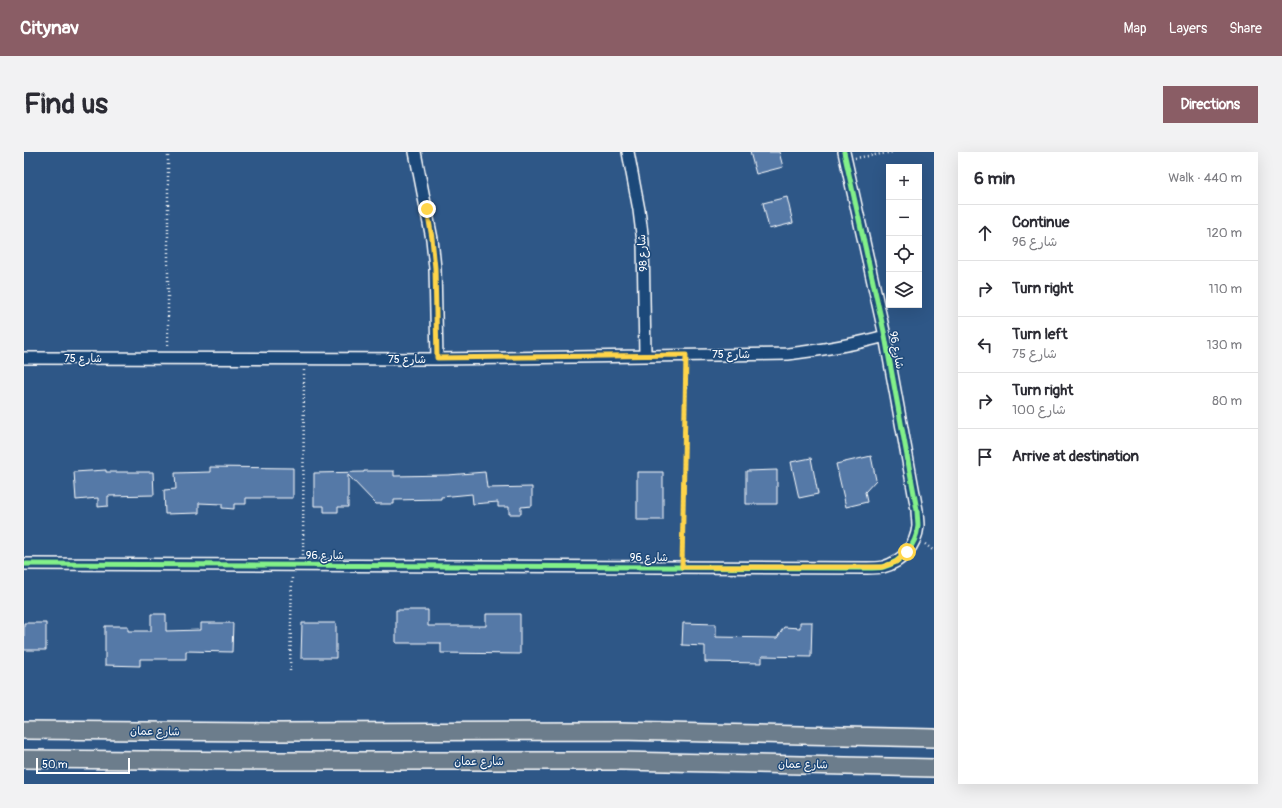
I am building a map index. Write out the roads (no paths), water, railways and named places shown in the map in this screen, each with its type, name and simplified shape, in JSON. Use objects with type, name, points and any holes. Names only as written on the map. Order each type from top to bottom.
[{"type":"main road","name":"شارع عمان","points":[[24,730],[275,732],[618,731],[934,738]]},
{"type":"main road","name":"شارع عمان","points":[[24,759],[621,761],[934,768]]},
{"type":"street","points":[[415,152],[427,209],[435,268],[437,358]]},
{"type":"street","name":"شارع 98","points":[[628,152],[639,210],[643,242],[645,355]]},
{"type":"street","name":"شارع 96","points":[[24,564],[882,567],[896,562],[907,552],[915,540],[918,525],[885,336],[844,156]]},
{"type":"street","name":"شارع 75","points":[[24,358],[437,358],[788,354],[853,345],[885,336]]}]
